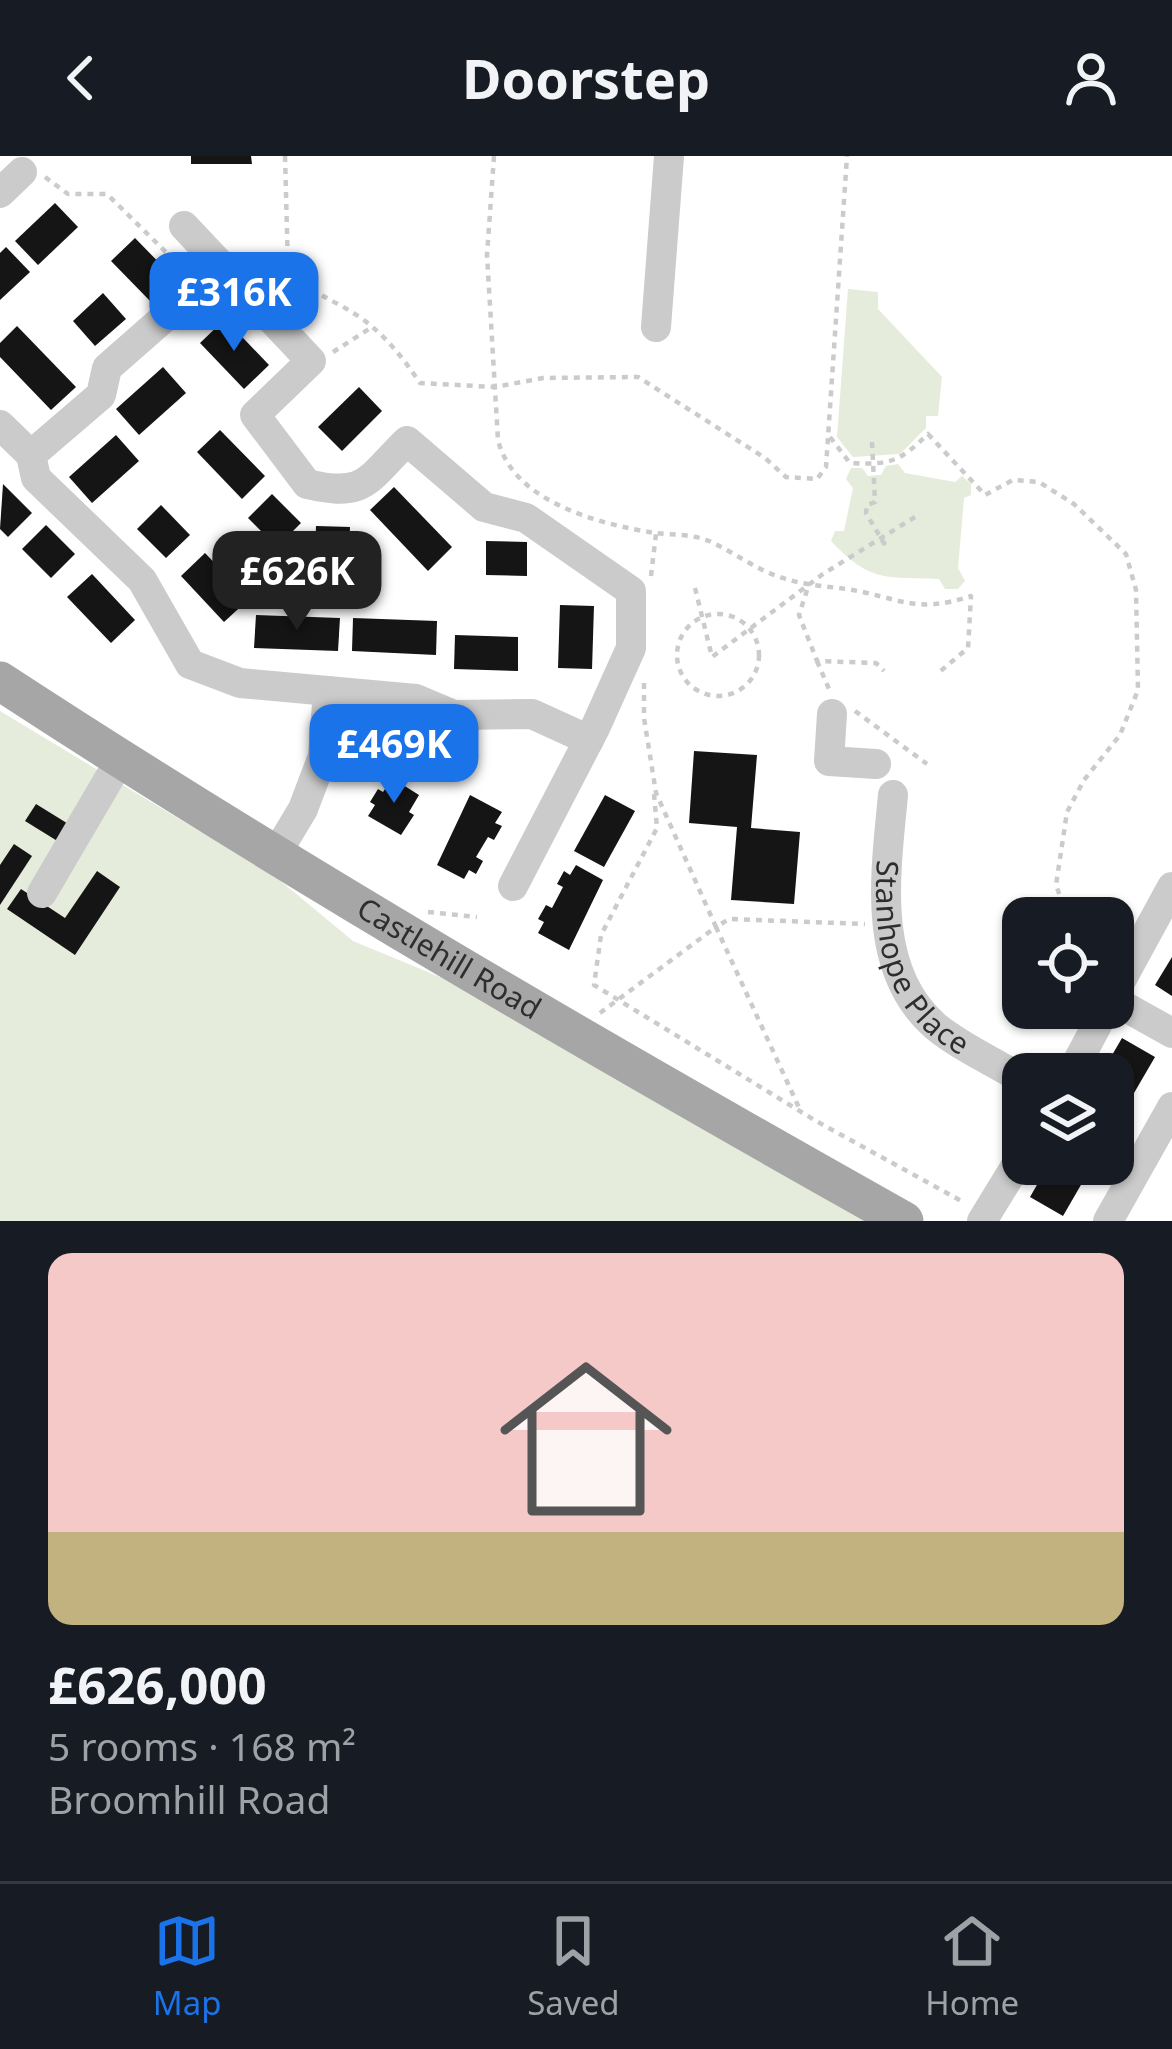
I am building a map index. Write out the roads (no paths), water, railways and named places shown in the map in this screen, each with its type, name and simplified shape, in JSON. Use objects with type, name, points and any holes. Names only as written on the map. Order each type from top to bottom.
[{"type":"main road","name":"Castlehill Road","points":[[0,681],[121,760],[572,1034],[904,1221]]},
{"type":"street","points":[[656,327],[669,156]]},
{"type":"street","points":[[184,226],[211,277],[311,361],[255,415],[307,484],[339,491],[358,489],[407,441],[484,507],[526,518],[631,592],[631,648],[513,886]]},
{"type":"street","points":[[31,455],[101,395],[107,368],[211,277]]},
{"type":"street","points":[[0,425],[31,455],[36,478],[142,580],[190,664],[240,683],[416,699],[454,715],[532,714],[589,740]]},
{"type":"street","points":[[276,854],[303,809],[323,756],[328,691]]},
{"type":"street","points":[[838,706],[829,761],[876,764]]},
{"type":"street","points":[[42,893],[121,760]]},
{"type":"street","name":"Stanhope Place","points":[[893,795],[886,877],[890,943],[905,988],[935,1025],[1002,1067]]},
{"type":"street","points":[[1134,958],[1172,887]]},
{"type":"street","points":[[1134,1010],[1172,1033]]},
{"type":"street","points":[[1108,1221],[1172,1107]]},
{"type":"street","points":[[984,1218],[1004,1185]]}]
